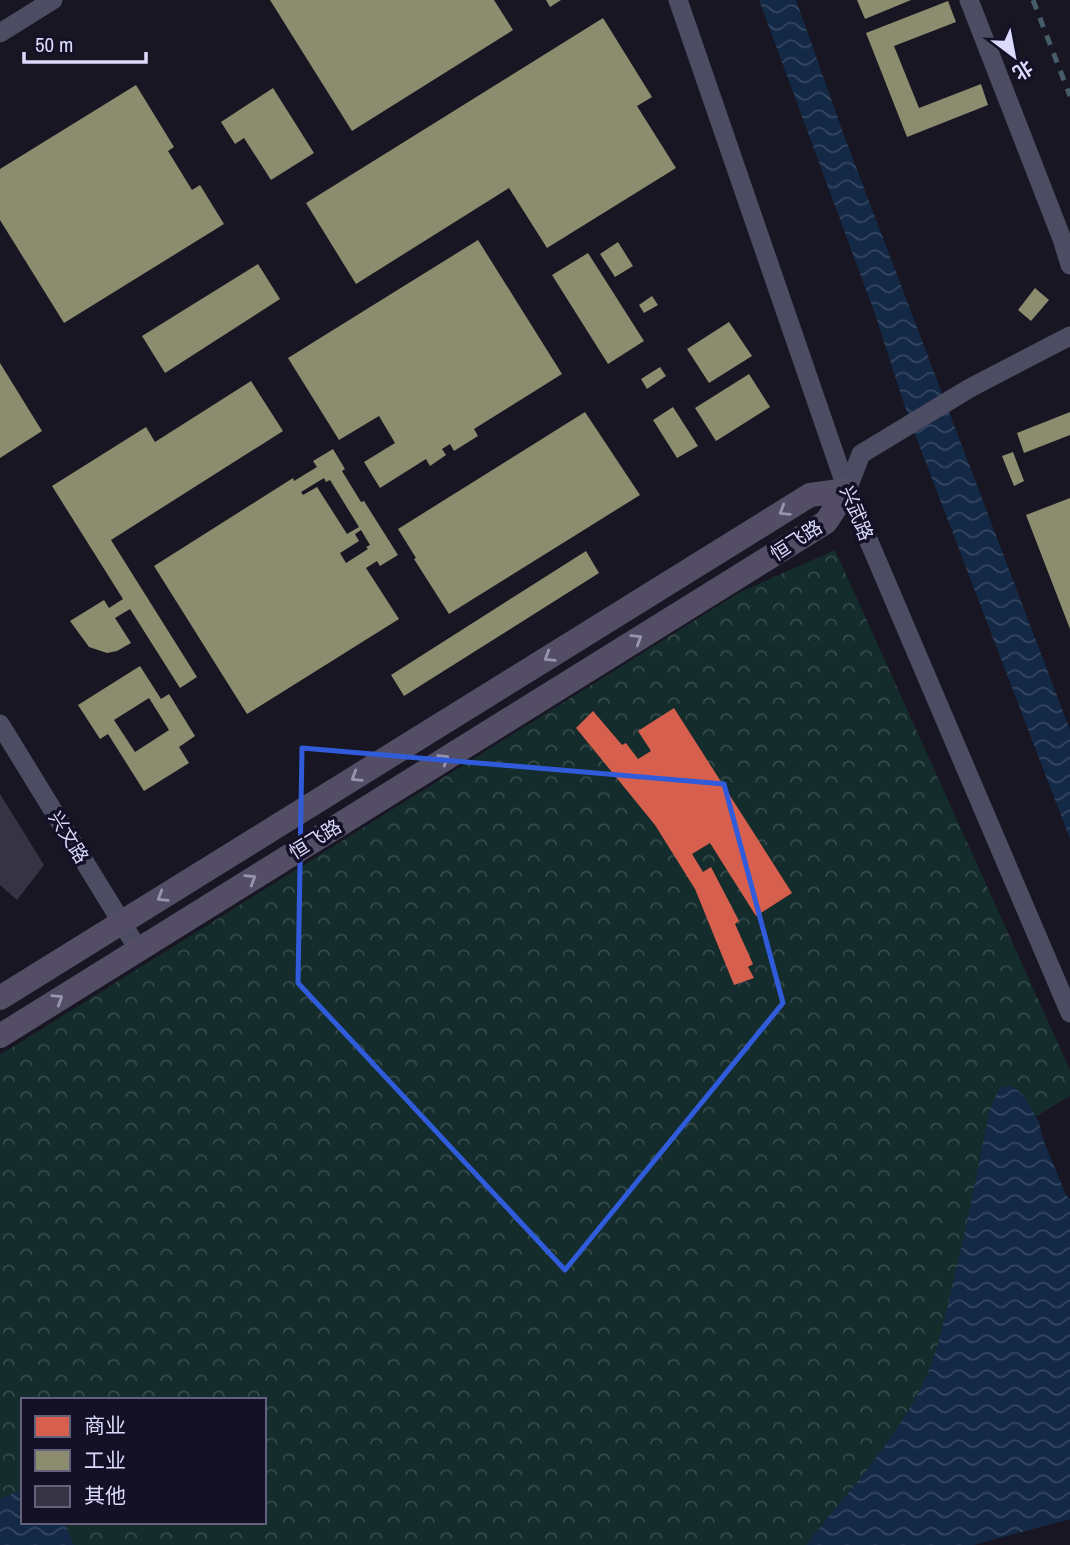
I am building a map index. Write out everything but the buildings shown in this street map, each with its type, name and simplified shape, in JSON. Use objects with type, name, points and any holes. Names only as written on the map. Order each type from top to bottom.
[{"type":"main road","name":"恒飞路","points":[[0,998],[810,495],[847,490]]},
{"type":"main road","name":"恒飞路","points":[[0,1036],[826,522],[847,490]]},
{"type":"street","name":"兴武路","points":[[678,0],[847,490],[1070,1013]]},
{"type":"street","points":[[969,0],[1070,265]]},
{"type":"street","points":[[0,33],[46,2]]},
{"type":"street","points":[[847,490],[861,454],[971,388],[1070,336]]},
{"type":"street","name":"兴文路","points":[[0,724],[138,949]]},
{"type":"highlighted area","points":[[302,748],[724,784],[783,1003],[565,1270],[298,983]]},
{"type":"green space","points":[[835,550],[1070,1070],[1070,1096],[1004,1135],[966,1321],[823,1545],[0,1545],[0,1055],[740,592]]},
{"type":"water","points":[[759,0],[796,0],[845,138],[1070,730],[1070,839],[908,416],[875,314]]},
{"type":"water","points":[[1012,1086],[1024,1096],[1039,1122],[1043,1139],[1070,1199],[1070,1519],[974,1545],[806,1545],[902,1421],[927,1375],[957,1265],[990,1109],[1000,1087]]},
{"type":"water","points":[[21,1490],[21,1524],[65,1524],[74,1545],[0,1545],[0,1499]]},
{"type":"railway","points":[[1033,0],[1070,96]]}]
